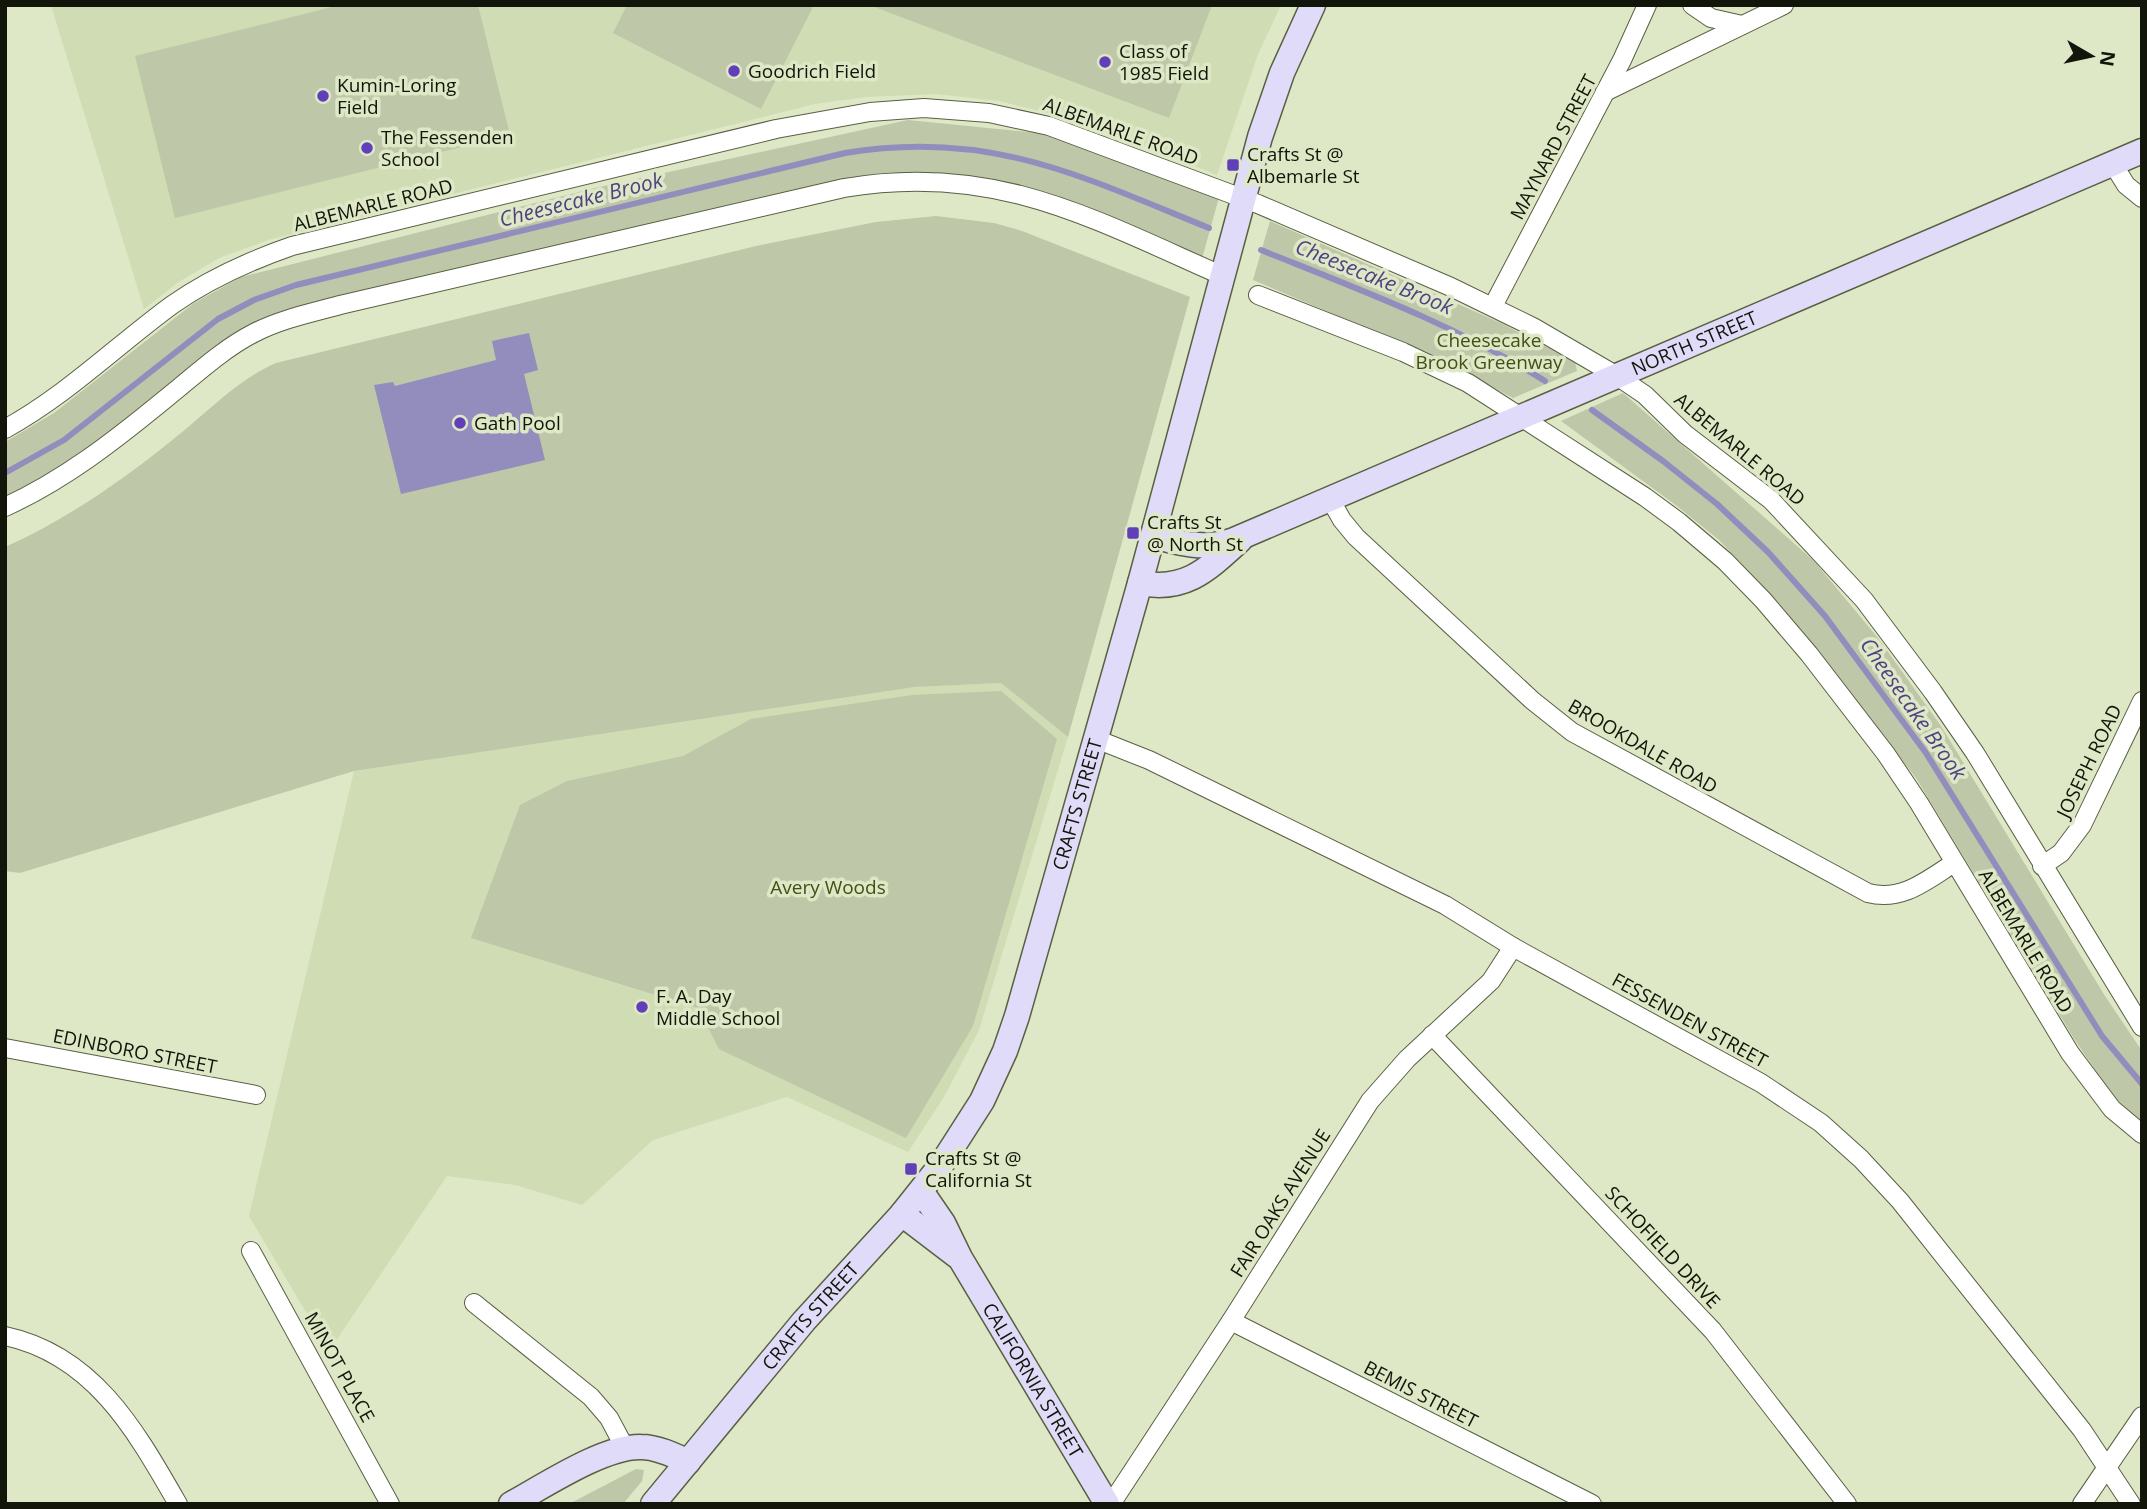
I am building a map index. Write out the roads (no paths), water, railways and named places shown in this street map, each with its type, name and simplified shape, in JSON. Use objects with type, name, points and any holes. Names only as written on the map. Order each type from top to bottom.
[{"type":"main road","name":"CRAFTS STREET","points":[[653,1504],[813,1312],[921,1191],[973,1118],[1004,1051],[1140,583],[1275,89],[1313,5]]},
{"type":"main road","name":"NORTH STREET","points":[[1153,536],[1206,547],[1247,535],[2142,151]]},
{"type":"main road","name":"NORTH STREET","points":[[1140,583],[1163,587],[1185,582],[1214,563],[1247,535]]},
{"type":"main road","name":"CALIFORNIA STREET","points":[[921,1191],[943,1223],[961,1258],[1109,1504]]},
{"type":"main road","name":"CALIFORNIA STREET","points":[[902,1214],[961,1258]]},
{"type":"main road","points":[[510,1504],[595,1460],[625,1448],[652,1448],[688,1462]]},
{"type":"street","name":"MAYNARD STREET","points":[[1493,306],[1605,92],[1647,5]]},
{"type":"street","points":[[1692,5],[1711,18],[1742,25]]},
{"type":"street","points":[[1605,92],[1784,5]]},
{"type":"street","name":"ALBEMARLE ROAD","points":[[5,429],[66,390],[174,304],[224,273],[261,257],[321,239],[776,129],[888,110],[957,109],[1004,115],[1077,135],[1244,198],[1493,306],[1571,347],[1645,395],[1685,433],[1771,500],[1852,586],[1949,715],[2142,1027]]},
{"type":"street","points":[[2113,164],[2126,185],[2142,198]]},
{"type":"street","points":[[5,507],[47,486],[88,460],[229,348],[274,324],[340,305],[844,188],[888,182],[933,181],[1007,190],[1073,211],[1223,276]]},
{"type":"street","name":"ALBEMARLE ROAD","points":[[1258,295],[1436,366],[1468,383],[1662,509],[1709,546],[1745,580],[1809,654],[1873,737],[1919,803],[2070,1053],[2107,1103],[2142,1134]]},
{"type":"street","name":"BROOKDALE ROAD","points":[[1330,499],[1356,537],[1539,707],[1585,741],[1868,893],[1883,897],[1898,895],[1913,889],[1954,863]]},
{"type":"street","name":"JOSEPH ROAD","points":[[2042,866],[2061,853],[2082,825],[2142,701]]},
{"type":"street","name":"FESSENDEN STREET","points":[[1096,739],[1149,760],[1445,905],[1513,947],[1768,1087],[1835,1134],[1900,1201],[2068,1412],[2131,1504]]},
{"type":"street","name":"FAIR OAKS AVENUE","points":[[1109,1504],[1231,1321],[1359,1116],[1394,1072],[1491,981],[1513,947]]},
{"type":"street","name":"SCHOFIELD DRIVE","points":[[1432,1035],[1713,1331],[1847,1504]]},
{"type":"street","name":"EDINBORO STREET","points":[[5,1048],[256,1095]]},
{"type":"street","name":"MINOT PLACE","points":[[251,1251],[390,1504]]},
{"type":"street","points":[[474,1303],[591,1397],[609,1418],[625,1448]]},
{"type":"street","name":"BEMIS STREET","points":[[1231,1321],[1592,1504]]},
{"type":"street","points":[[5,1336],[34,1344],[56,1354],[95,1383],[113,1401],[138,1435],[178,1504]]},
{"type":"street","points":[[2082,1504],[2142,1416]]},
{"type":"waterway","name":"Cheesecake Brook","points":[[5,473],[64,440],[218,319],[254,300],[296,285],[845,153],[897,147],[945,147],[990,152],[1076,175],[1209,228]]},
{"type":"waterway","name":"Cheesecake Brook","points":[[1261,250],[1442,325],[1545,381]]},
{"type":"waterway","name":"Cheesecake Brook","points":[[1592,410],[1717,504],[1768,552],[1825,616],[1926,753],[2102,1036],[2142,1084]]},
{"type":"place","name":"Class of 1985 Field","points":[[1105,62]]},
{"type":"place","name":"Goodrich Field","points":[[734,71]]},
{"type":"place","name":"Kumin-Loring Field","points":[[323,96]]},
{"type":"place","name":"The Fessenden School","points":[[367,148]]},
{"type":"place","name":"Crafts St @ Albemarle St","points":[[1233,165]]},
{"type":"place","name":"Gath Pool","points":[[460,423]]},
{"type":"place","name":"Crafts St @ North St","points":[[1133,533]]},
{"type":"place","name":"F. A. Day Middle School","points":[[642,1007]]},
{"type":"place","name":"Crafts St @ California St","points":[[911,1169]]},
{"type":"park label","name":"Cheesecake Brook Greenway","points":[[1489,351]]},
{"type":"park label","name":"Avery Woods","points":[[828,887]]}]
